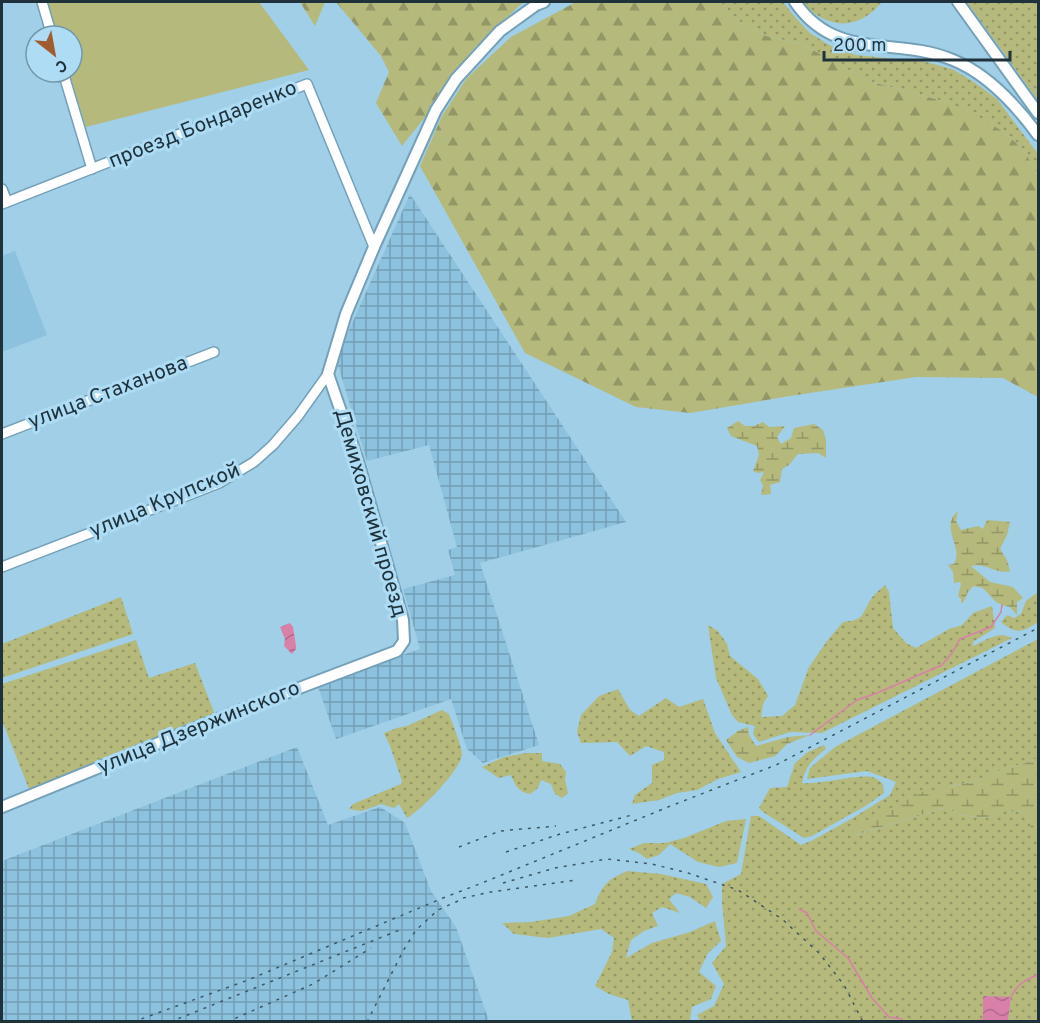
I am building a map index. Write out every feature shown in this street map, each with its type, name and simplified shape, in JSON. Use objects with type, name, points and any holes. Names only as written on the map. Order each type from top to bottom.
[{"type":"main road","points":[[328,374],[346,314],[436,110],[473,58],[500,31],[536,5],[544,2]]},
{"type":"main road","points":[[795,2],[821,28],[844,40],[927,52],[968,67],[1002,93],[1038,135]]},
{"type":"main road","points":[[958,2],[1038,112]]},
{"type":"main road","name":"Демиховский проезд","points":[[328,374],[357,458],[403,620],[404,641],[397,651]]},
{"type":"main road","name":"улица Дзержинского","points":[[2,807],[220,718],[397,651]]},
{"type":"street","points":[[42,2],[48,24]]},
{"type":"street","points":[[67,84],[92,169]]},
{"type":"street","name":"проезд Бондаренко","points":[[4,203],[307,84],[374,247]]},
{"type":"street","points":[[2,189],[4,203]]},
{"type":"street","name":"улица Стаханова","points":[[2,434],[214,352]]},
{"type":"street","name":"улица Крупской","points":[[2,567],[219,483],[254,462],[273,445],[298,416],[328,374]]},
{"type":"shaded area","points":[[410,194],[626,522],[480,563],[539,745],[483,763],[467,749],[451,699],[336,739],[317,684],[420,649],[403,589],[455,575],[448,550],[457,547],[429,445],[367,461],[336,359]]},
{"type":"shaded area","points":[[15,251],[47,335],[2,352],[2,256]]},
{"type":"shaded area","points":[[297,747],[328,825],[380,807],[405,823],[431,891],[456,927],[489,1021],[2,1021],[2,861]]},
{"type":"green space","points":[[46,2],[259,2],[309,70],[86,127],[72,84],[84,84],[84,24],[53,24]]},
{"type":"green space","points":[[300,2],[325,2],[315,26]]},
{"type":"green space","points":[[336,2],[526,2],[520,5],[471,52],[437,102],[402,146],[376,103],[389,72],[381,56]]},
{"type":"green space","points":[[576,2],[720,2],[743,24],[766,36],[802,44],[869,81],[946,102],[976,115],[1015,142],[1026,154],[1038,175],[1038,397],[1003,378],[916,377],[690,413],[636,407],[525,353],[420,166],[442,116],[467,78],[511,37]]},
{"type":"green space","points":[[720,2],[783,2],[810,33],[829,45],[856,55],[926,62],[952,69],[997,99],[1038,154],[1038,175],[1026,154],[1002,131],[946,102],[869,81],[802,44],[766,36],[743,24]]},
{"type":"green space","points":[[801,2],[882,2],[862,18],[842,23],[821,18]]},
{"type":"green space","points":[[967,2],[1038,2],[1038,102],[1034,95]]},
{"type":"green space","points":[[738,421],[745,426],[754,426],[763,422],[769,427],[785,426],[777,437],[781,444],[791,438],[794,428],[814,424],[823,430],[826,440],[826,458],[818,453],[798,454],[789,465],[782,469],[780,482],[770,485],[771,494],[761,495],[763,485],[760,480],[764,472],[753,471],[759,455],[757,446],[731,436],[727,428]]},
{"type":"green space","points":[[958,511],[956,521],[961,530],[978,526],[983,529],[987,520],[1010,522],[1000,549],[1007,560],[1010,571],[971,566],[990,582],[1013,587],[1023,598],[1017,602],[1017,615],[1010,607],[996,602],[983,588],[973,586],[963,603],[961,602],[958,596],[961,584],[960,582],[954,583],[953,572],[948,565],[954,564],[956,557],[951,524]]},
{"type":"green space","points":[[885,585],[889,592],[893,628],[906,643],[916,648],[949,629],[962,625],[973,613],[992,606],[995,628],[973,642],[973,646],[997,636],[1012,638],[822,733],[790,732],[759,742],[753,734],[755,726],[738,722],[732,715],[716,678],[708,625],[718,631],[727,644],[730,656],[758,679],[768,696],[763,704],[761,717],[782,716],[795,705],[809,667],[827,641],[843,622],[862,616],[872,597]]},
{"type":"green space","points":[[1038,592],[1038,622],[1020,631],[1011,629],[1001,622],[1007,615],[1014,618],[1021,614],[1026,601]]},
{"type":"green space","points":[[121,597],[133,634],[2,678],[2,644]]},
{"type":"green space","points":[[1038,639],[1038,758],[972,782],[951,786],[853,836],[947,807],[958,815],[987,818],[1003,811],[1028,812],[1032,833],[1038,839],[1038,1021],[1008,1021],[1011,998],[984,996],[983,1020],[974,1021],[701,1022],[697,1015],[714,1006],[724,984],[712,963],[726,946],[722,884],[741,874],[751,816],[759,816],[801,845],[851,819],[890,795],[896,782],[867,771],[807,779],[810,768],[835,747]]},
{"type":"green space","points":[[136,640],[149,678],[195,663],[215,715],[29,789],[2,723],[2,684]]},
{"type":"green space","points":[[618,689],[630,710],[639,716],[666,698],[679,707],[703,699],[715,733],[741,772],[718,779],[697,790],[632,804],[635,795],[652,783],[652,765],[664,760],[664,752],[646,746],[630,756],[617,742],[581,743],[577,732],[581,715],[599,696]]},
{"type":"green space","points":[[442,710],[449,714],[462,754],[455,770],[439,789],[407,818],[399,804],[394,808],[381,804],[362,811],[349,809],[353,804],[401,784],[402,781],[384,733],[407,726]]},
{"type":"green space","points":[[748,727],[749,735],[756,746],[788,737],[810,735],[787,744],[775,756],[749,763],[737,757],[726,740]]},
{"type":"green space","points":[[824,745],[826,749],[810,763],[802,783],[869,777],[876,778],[883,784],[884,793],[812,836],[804,838],[759,808],[770,788],[787,787],[795,763],[808,752]]},
{"type":"green space","points":[[542,753],[542,761],[560,764],[566,772],[568,793],[562,798],[555,794],[551,784],[541,780],[538,788],[530,794],[526,793],[517,788],[511,775],[499,778],[482,767],[504,757]]},
{"type":"green space","points":[[1038,758],[1038,839],[1032,833],[1027,812],[1003,811],[988,818],[958,815],[947,807],[852,836],[855,826],[923,792],[972,782]]},
{"type":"green space","points":[[746,819],[737,863],[719,867],[698,862],[670,844],[659,855],[647,859],[629,849],[644,843],[665,843],[726,821]]},
{"type":"green space","points":[[627,871],[661,874],[706,884],[713,897],[706,908],[690,897],[676,893],[669,899],[680,913],[662,907],[652,913],[658,926],[644,931],[631,940],[626,958],[652,943],[690,932],[715,921],[721,941],[708,953],[699,972],[716,986],[711,999],[692,1007],[690,1021],[632,1021],[628,1000],[609,994],[595,986],[612,952],[614,938],[601,929],[548,938],[514,934],[502,923],[531,922],[569,916],[595,904],[606,883]]},
{"type":"water","points":[[290,623],[293,627],[296,646],[292,654],[284,646],[285,639],[280,627]]},
{"type":"water","points":[[983,996],[1011,997],[1008,1021],[974,1021],[983,1019]]},
{"type":"waterway","points":[[810,735],[857,700],[942,665],[960,639],[991,627],[1001,612],[1002,605]]},
{"type":"waterway","points":[[799,909],[807,913],[816,931],[848,958],[872,998],[889,1017],[902,1019],[903,1022]]},
{"type":"waterway","points":[[1011,997],[1022,983],[1038,975]]},
{"type":"railway","points":[[133,1022],[248,980],[443,898],[776,765],[1038,628]]},
{"type":"railway","points":[[506,852],[560,834],[632,815]]},
{"type":"railway","points":[[459,847],[500,831],[556,826]]},
{"type":"railway","points":[[503,883],[555,868],[607,859],[652,864],[688,873],[738,890],[782,919],[819,953],[844,985],[863,1022]]},
{"type":"railway","points":[[463,898],[576,880]]},
{"type":"railway","points":[[367,1022],[416,930],[438,910],[458,901]]},
{"type":"railway","points":[[170,1022],[402,929]]},
{"type":"railway","points":[[227,1022],[313,984],[371,948]]}]
